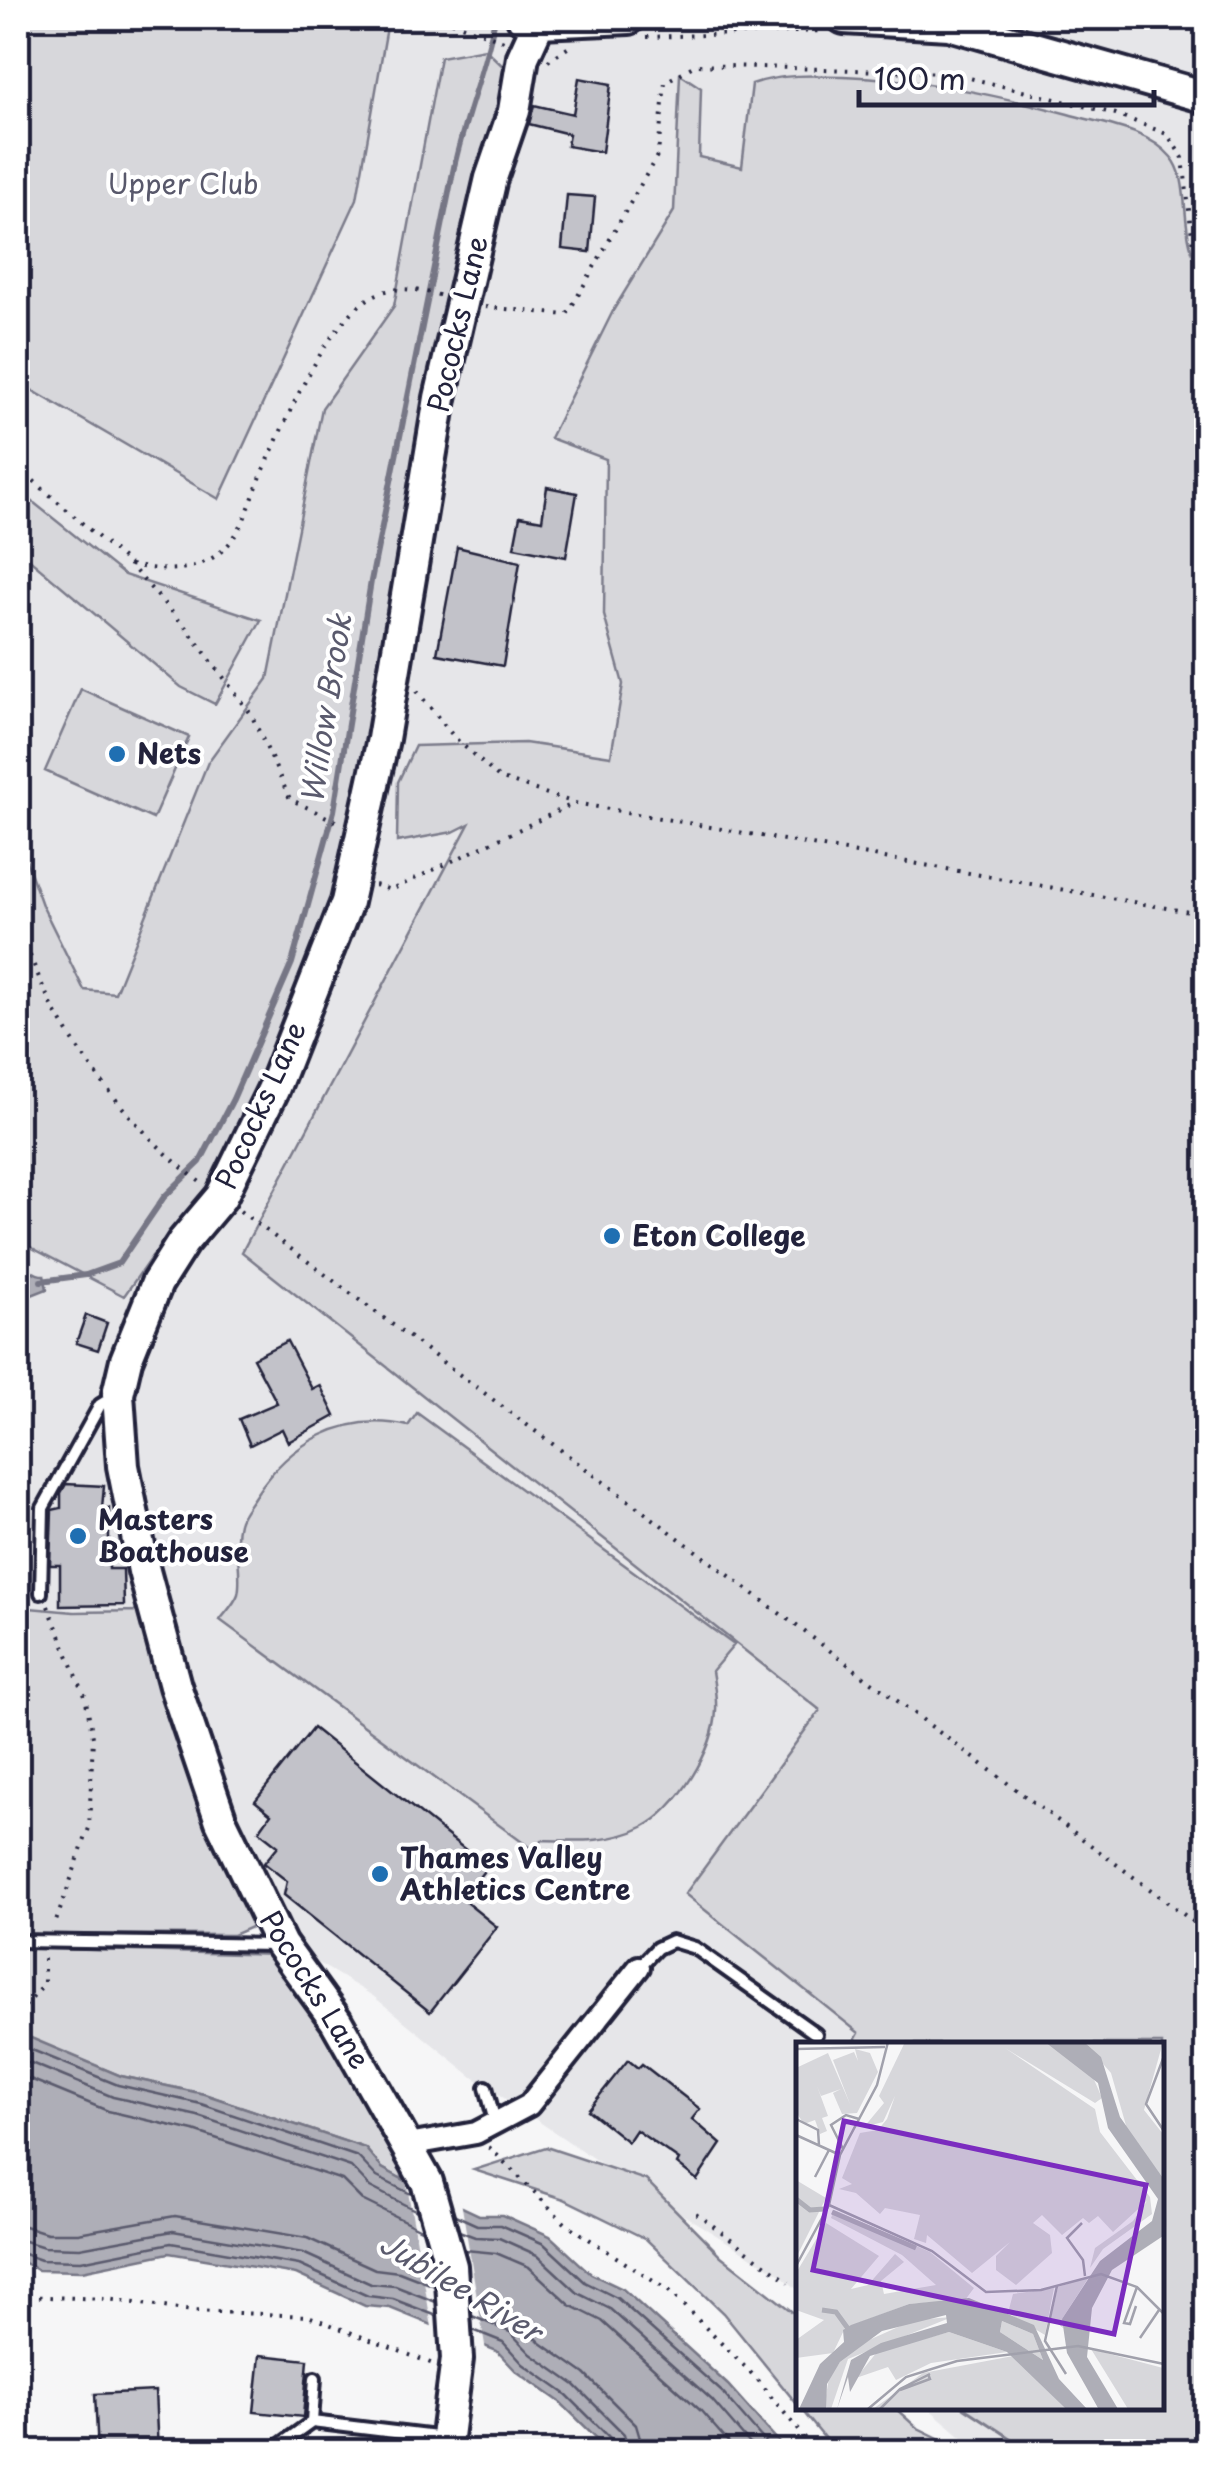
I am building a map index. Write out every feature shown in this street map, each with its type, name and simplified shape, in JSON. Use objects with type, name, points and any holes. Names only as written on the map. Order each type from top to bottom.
[{"type":"main road","points":[[530,20],[634,27]]},
{"type":"main road","name":"Pococks Lane","points":[[445,2445],[457,2366],[452,2266],[428,2182],[336,2021],[281,1945],[221,1821],[175,1686],[144,1571],[123,1466],[118,1394],[126,1360],[157,1282],[183,1242],[209,1188],[273,1090],[347,902],[383,739],[440,398],[492,178],[514,111],[530,20]]},
{"type":"main road","points":[[839,24],[950,21],[1000,27],[1206,97]]},
{"type":"street","points":[[408,2144],[476,2133],[529,2105],[639,1967]]},
{"type":"lane","points":[[42,1593],[42,1508],[100,1405],[118,1394]]},
{"type":"lane","points":[[18,1940],[281,1945]]},
{"type":"lane","points":[[639,1967],[657,1948],[672,1941],[695,1948],[816,2034]]},
{"type":"lane","points":[[486,2087],[495,2123]]},
{"type":"lane","points":[[312,2422],[315,2378]]},
{"type":"lane","points":[[270,2452],[312,2422],[445,2445]]},
{"type":"path","points":[[442,18],[495,37]]},
{"type":"path","points":[[634,27],[839,24]]},
{"type":"path","points":[[546,62],[565,48],[581,44]]},
{"type":"path","points":[[486,308],[568,315],[658,154],[665,82],[695,65],[949,72],[1133,121],[1166,134],[1183,158],[1193,244],[1206,264]]},
{"type":"path","points":[[130,565],[180,570],[220,552],[237,533],[290,409],[330,340],[367,300],[408,288],[435,294]]},
{"type":"path","points":[[18,468],[130,565],[188,630],[251,714],[290,799],[340,820]]},
{"type":"path","points":[[412,681],[419,697],[454,737],[499,778],[574,803],[1206,915]]},
{"type":"path","points":[[352,878],[391,890],[574,803]]},
{"type":"path","points":[[18,926],[58,1017],[113,1095],[175,1163],[1206,1932]]},
{"type":"path","points":[[18,2014],[44,1985],[44,1941],[55,1925],[89,1828],[92,1737],[80,1682],[42,1593]]},
{"type":"path","points":[[476,2133],[566,2224],[670,2292],[752,2374],[817,2452]]},
{"type":"path","points":[[696,2213],[788,2282]]},
{"type":"path","points":[[18,2296],[107,2299],[192,2311],[308,2316],[457,2366]]},
{"type":"shaded area","name":"Eton College","points":[[18,18],[1206,18],[1206,2451],[979,2451],[929,2409],[1164,2409],[1164,2042],[796,2042],[796,2288],[473,2077],[373,1996],[310,1958],[241,1839],[177,1647],[172,1616],[18,1607],[18,1331],[29,1296],[46,1288],[44,1276],[28,1270],[18,1232]]},
{"type":"green space","name":"Upper Club","points":[[18,18],[360,18],[387,27],[357,199],[219,499],[18,382]]},
{"type":"green space","points":[[485,49],[508,71],[437,339],[375,710],[340,890],[273,1057],[202,1201],[152,1256],[124,1296],[19,1241],[18,838],[42,905],[84,990],[115,993],[208,762],[268,679],[322,408],[394,306],[440,57]]},
{"type":"green space","points":[[680,74],[701,88],[699,157],[742,167],[752,84],[808,75],[928,84],[1012,100],[1150,140],[1178,168],[1191,247],[1206,279],[1206,2436],[1194,2451],[1030,2451],[966,2409],[1164,2409],[1164,2042],[854,2042],[859,2033],[685,1894],[820,1710],[242,1252],[469,824],[453,832],[397,842],[398,782],[415,746],[525,743],[611,756],[623,684],[604,615],[606,459],[550,438],[614,309],[674,211]]},
{"type":"green space","points":[[18,490],[124,575],[261,620],[215,704],[181,687],[18,553]]},
{"type":"green space","name":"Nets","points":[[81,689],[189,737],[153,819],[45,771]]},
{"type":"green space","points":[[417,1413],[734,1645],[712,1671],[716,1710],[702,1759],[669,1807],[643,1827],[607,1838],[542,1840],[533,1850],[220,1620],[238,1594],[240,1520],[284,1461],[321,1435],[362,1423],[408,1426]]},
{"type":"green space","points":[[18,1607],[74,1612],[145,1611],[258,1924],[233,1935],[18,1934]]},
{"type":"green space","points":[[24,1948],[278,1955],[356,2076],[402,2179],[382,2168],[365,2148],[204,2094],[121,2076],[31,2039],[18,2042],[18,1962]]},
{"type":"green space","points":[[546,2147],[646,2180],[721,2256],[796,2315],[796,2403],[723,2313],[646,2239],[564,2199],[474,2170]]},
{"type":"green space","points":[[801,2409],[896,2409],[916,2427],[965,2451],[835,2451]]},
{"type":"water","points":[[18,1232],[24,1260],[32,1271],[44,1275],[47,1289],[29,1296],[18,1331]]},
{"type":"water","name":"Jubilee River","points":[[31,2038],[121,2076],[204,2094],[365,2148],[382,2168],[402,2179],[479,2215],[503,2215],[550,2236],[591,2274],[623,2289],[728,2385],[787,2451],[610,2451],[560,2402],[516,2371],[497,2351],[390,2308],[365,2306],[296,2274],[169,2253],[82,2271],[38,2270],[18,2260],[18,2042]]},
{"type":"pier","points":[[405,2175],[461,2201],[486,2351],[432,2327]]},
{"type":"building","points":[[579,78],[611,84],[602,152],[567,146],[569,134],[529,124],[534,105],[573,114]]},
{"type":"building","points":[[567,195],[595,197],[590,252],[562,249]]},
{"type":"building","points":[[547,487],[577,493],[566,557],[514,547],[520,516],[542,520]]},
{"type":"building","points":[[457,547],[520,562],[503,666],[437,654]]},
{"type":"building","points":[[86,1315],[107,1323],[98,1350],[76,1343]]},
{"type":"building","points":[[287,1341],[312,1389],[320,1385],[335,1416],[288,1442],[282,1429],[250,1445],[239,1419],[277,1403],[253,1358]]},
{"type":"building","points":[[66,1484],[104,1486],[102,1508],[109,1508],[109,1569],[123,1569],[124,1605],[60,1606],[60,1565],[50,1565],[52,1510],[61,1508],[61,1493]]},
{"type":"building","name":"Thames Valley Athletics Centre","points":[[313,1728],[487,1867],[462,1899],[497,1927],[430,2012],[284,1895],[287,1881],[264,1863],[278,1846],[259,1831],[271,1814],[255,1801]]},
{"type":"building","points":[[628,2060],[638,2068],[642,2064],[700,2109],[692,2119],[721,2144],[697,2180],[677,2164],[679,2160],[636,2130],[628,2142],[588,2110]]},
{"type":"building","points":[[260,2355],[308,2360],[303,2417],[254,2412]]},
{"type":"building","points":[[155,2391],[158,2452],[98,2452],[95,2394]]},
{"type":"waterway","name":"Willow Brook","points":[[41,1281],[86,1275],[119,1263],[164,1197],[200,1162],[233,1099],[292,963],[334,811],[371,581],[454,167],[495,18]]},
{"type":"place","name":"Nets","points":[[117,754]]},
{"type":"place","name":"Eton College","points":[[612,1236]]},
{"type":"place","name":"Masters Boathouse","points":[[78,1536]]},
{"type":"place","name":"Thames Valley Athletics Centre","points":[[380,1874]]}]
